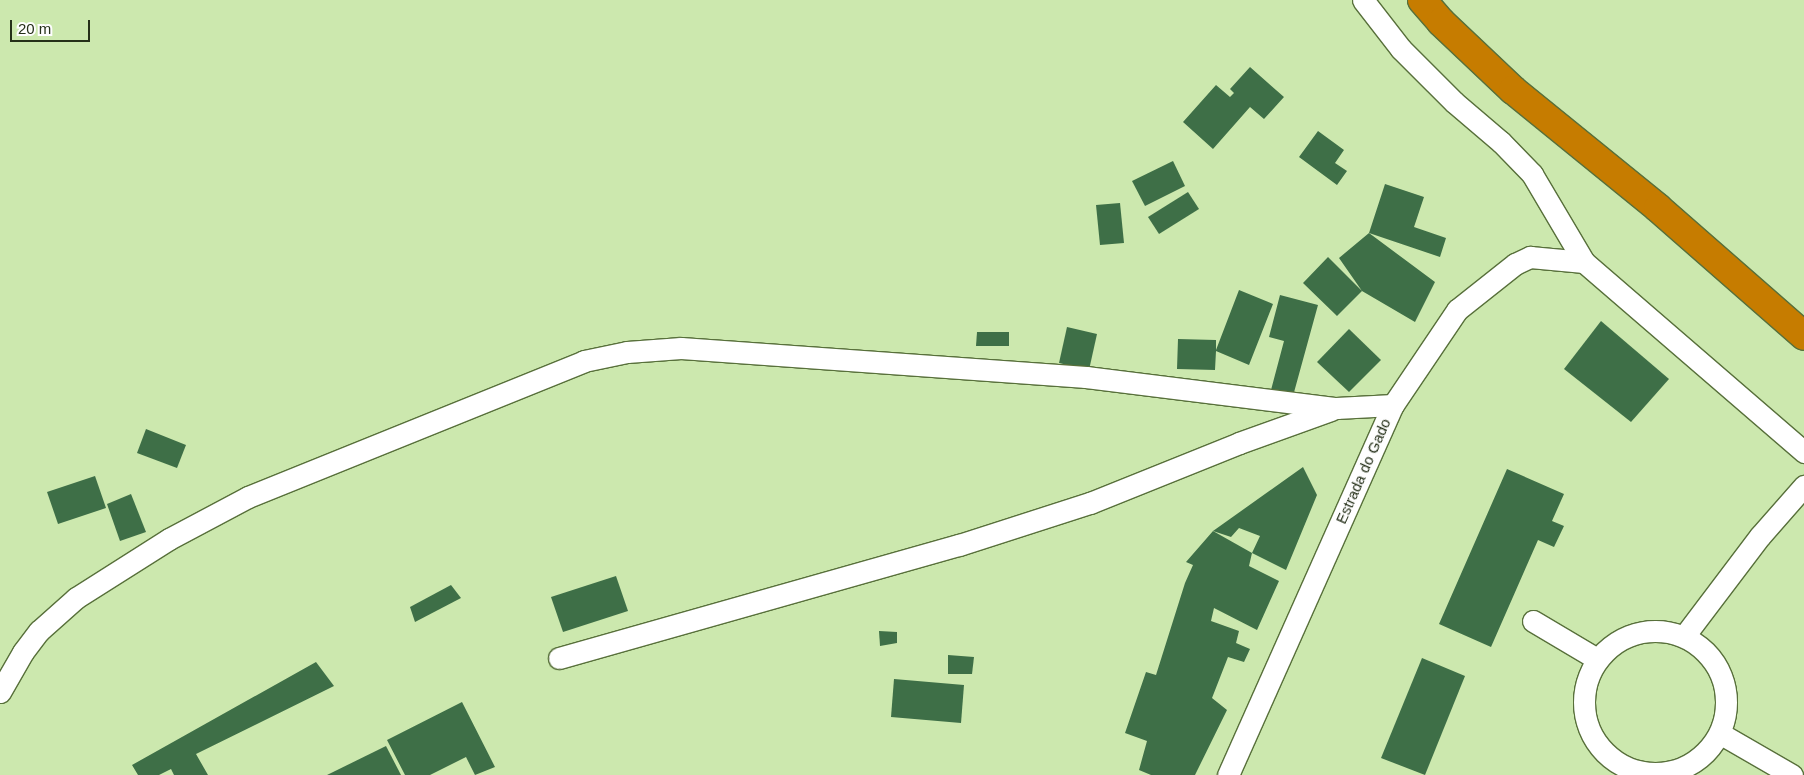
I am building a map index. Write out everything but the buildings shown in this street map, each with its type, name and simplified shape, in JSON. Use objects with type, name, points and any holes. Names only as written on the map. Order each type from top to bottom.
[{"type":"highway","points":[[1422,0],[1441,22],[1513,90],[1658,208],[1804,336]]},
{"type":"street","points":[[1363,0],[1401,49],[1454,102],[1501,142],[1532,174],[1584,262],[1804,452]]},
{"type":"street","name":"Estrada do Gado","points":[[1228,775],[1393,405],[1457,310],[1515,264],[1530,257],[1584,262]]},
{"type":"street","points":[[0,692],[23,652],[39,631],[76,598],[169,539],[248,497],[584,361],[628,352],[681,348],[1086,377],[1336,408],[1393,405]]},
{"type":"street","points":[[559,658],[959,545],[1090,503],[1239,443],[1336,408]]},
{"type":"street","points":[[1685,635],[1760,536],[1804,486]]},
{"type":"street","points":[[1533,621],[1597,658]]},
{"type":"street","points":[[1653,629],[1685,635],[1715,660],[1729,696],[1721,734],[1696,763],[1658,775],[1618,770],[1597,745],[1584,717],[1584,686],[1597,658],[1622,638],[1653,629]]},
{"type":"street","points":[[1721,734],[1792,775]]}]
